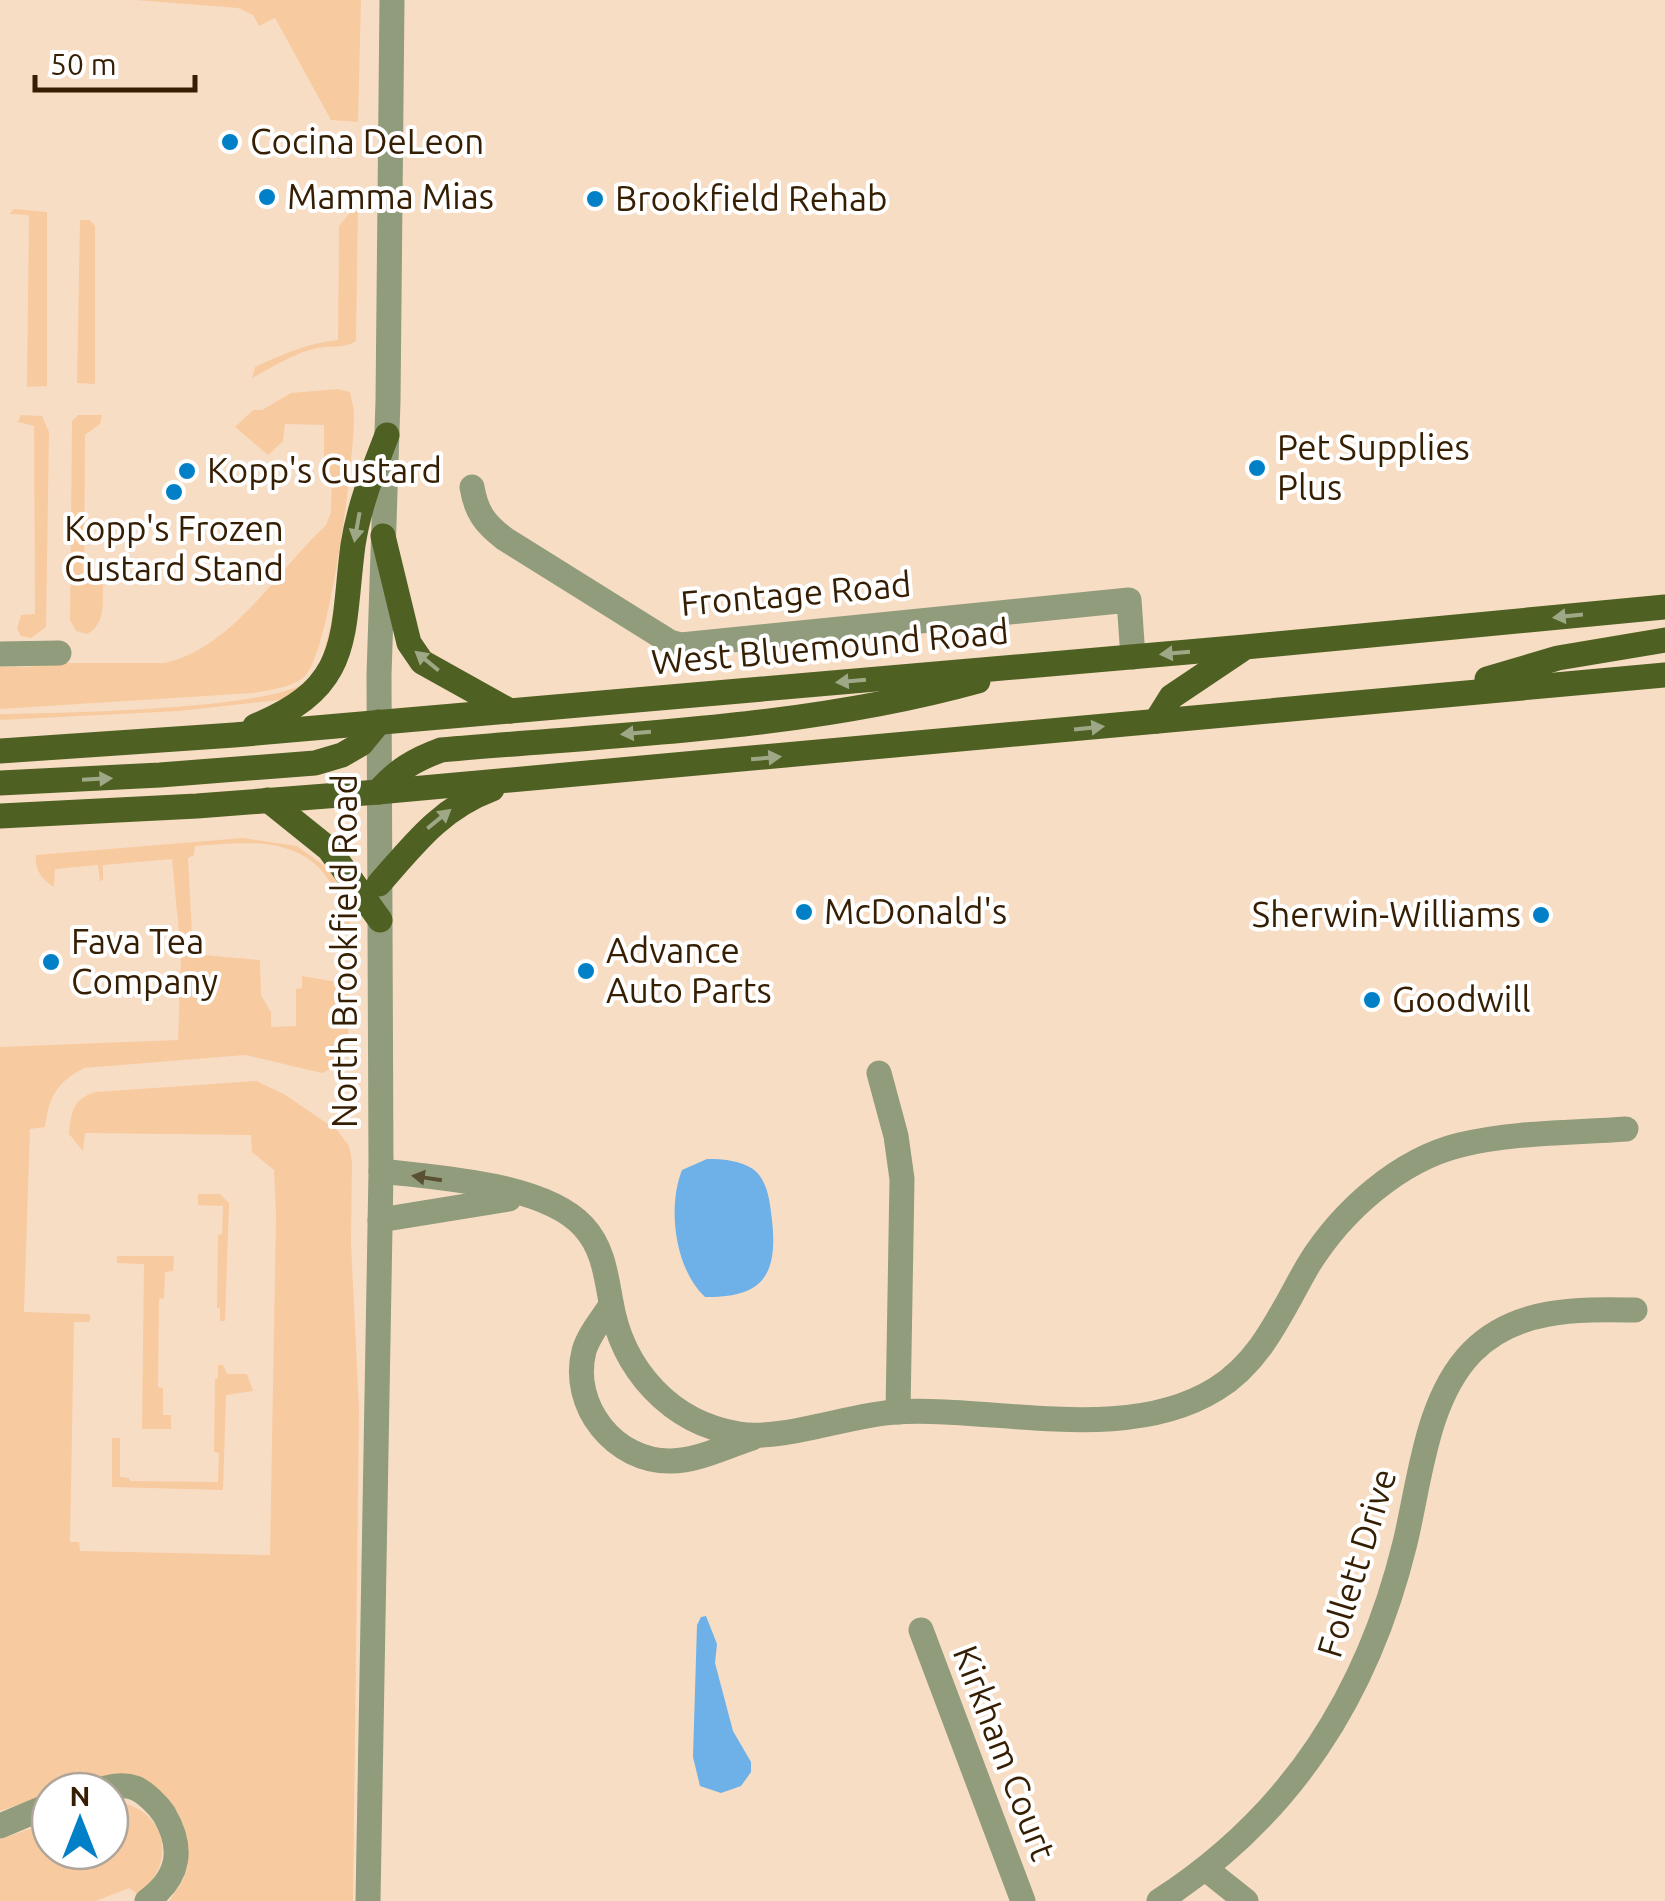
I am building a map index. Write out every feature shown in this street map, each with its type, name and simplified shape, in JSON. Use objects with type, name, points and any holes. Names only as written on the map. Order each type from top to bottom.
[{"type":"main road","points":[[234,735],[276,718],[305,700],[325,681],[347,614],[361,504],[387,434]]},
{"type":"main road","points":[[383,536],[408,643],[422,662],[510,710]]},
{"type":"main road","name":"West Bluemound Road","points":[[0,751],[234,735],[1246,647],[1665,606]]},
{"type":"main road","points":[[1439,694],[1558,658],[1665,640]]},
{"type":"main road","points":[[1156,721],[1170,697],[1246,647]]},
{"type":"main road","points":[[378,792],[395,772],[415,759],[441,750],[768,721],[926,696],[1041,664]]},
{"type":"main road","points":[[0,816],[378,792],[1665,675]]},
{"type":"main road","points":[[0,783],[315,762],[342,756],[361,744],[379,722]]},
{"type":"main road","points":[[379,884],[426,828],[444,814],[466,799],[518,780]]},
{"type":"main road","points":[[268,800],[329,849],[380,920]]},
{"type":"street","name":"North Brookfield Road","points":[[368,1901],[382,1171],[378,792],[392,0]]},
{"type":"street","name":"Frontage Road","points":[[472,487],[478,513],[505,539],[670,642],[681,645],[1129,600],[1134,656]]},
{"type":"street","points":[[0,654],[60,653]]},
{"type":"street","points":[[879,1073],[896,1136],[902,1180],[898,1412]]},
{"type":"street","points":[[611,1305],[585,1347],[582,1363],[587,1400],[597,1423],[616,1444],[667,1462],[762,1435],[856,1416],[898,1412],[1095,1418],[1143,1415],[1188,1404],[1216,1389],[1256,1354],[1339,1222],[1380,1185],[1457,1146],[1532,1135],[1626,1129]]},
{"type":"street","points":[[382,1171],[510,1190],[541,1200],[582,1224],[596,1244],[608,1275],[611,1305],[625,1349],[640,1376],[669,1405],[720,1429],[762,1435]]},
{"type":"street","points":[[380,1220],[505,1199],[541,1200]]},
{"type":"street","name":"Follett Drive","points":[[1160,1901],[1207,1870],[1270,1808],[1319,1747],[1362,1674],[1387,1611],[1434,1421],[1455,1372],[1494,1333],[1532,1316],[1635,1310]]},
{"type":"street","name":"Kirkham Court","points":[[921,1630],[1023,1901]]},
{"type":"street","points":[[130,1787],[160,1807],[174,1831],[178,1848],[176,1866],[167,1884],[147,1901]]},
{"type":"street","points":[[0,1826],[30,1813]]},
{"type":"street","points":[[1207,1870],[1246,1901]]},
{"type":"shaded area","points":[[135,0],[361,0],[358,122],[331,120],[275,18],[259,26],[253,15],[238,8]]},
{"type":"shaded area","points":[[358,203],[356,341],[300,353],[252,378],[255,367],[306,346],[338,340],[339,226]]},
{"type":"shaded area","points":[[14,209],[47,212],[47,386],[27,387],[29,215],[9,214]]},
{"type":"shaded area","points":[[80,220],[90,220],[95,226],[95,384],[77,383]]},
{"type":"shaded area","points":[[338,389],[350,392],[354,408],[350,468],[332,594],[314,661],[304,677],[286,686],[253,693],[0,709],[0,667],[165,663],[208,644],[245,613],[326,525],[331,512],[332,477],[324,458],[324,425],[285,424],[283,441],[268,455],[235,427],[253,410],[262,410],[291,393]]},
{"type":"shaded area","points":[[21,415],[42,416],[49,432],[46,627],[31,638],[21,636],[17,629],[21,615],[35,614],[34,426],[18,422]]},
{"type":"shaded area","points":[[78,415],[102,415],[100,424],[85,435],[84,578],[103,580],[101,618],[87,634],[76,631],[70,620],[72,421]]},
{"type":"shaded area","points":[[342,602],[323,669],[288,699],[179,711],[0,720],[0,714],[163,708],[290,689],[315,672],[335,607]]},
{"type":"shaded area","points":[[243,838],[297,846],[326,867],[331,864],[347,896],[350,926],[344,929],[335,891],[309,859],[293,851],[256,843],[195,846],[194,855],[188,858],[193,954],[260,960],[261,995],[271,1012],[271,1027],[296,1026],[296,989],[302,988],[302,976],[349,984],[348,1052],[333,1068],[322,1073],[245,1055],[84,1068],[67,1079],[52,1099],[45,1127],[30,1129],[24,1312],[91,1317],[89,1322],[74,1322],[70,1542],[79,1542],[80,1551],[270,1555],[274,1170],[252,1152],[251,1135],[85,1133],[83,1151],[69,1134],[71,1119],[74,1107],[95,1092],[256,1081],[284,1094],[338,1131],[349,1146],[359,1410],[353,1901],[169,1901],[188,1864],[187,1837],[177,1811],[163,1795],[130,1787],[130,1771],[30,1771],[30,1801],[0,1811],[0,1047],[178,1040],[181,955],[172,859],[103,865],[100,881],[98,865],[55,869],[54,887],[40,874],[36,855]]},
{"type":"shaded area","points":[[198,1194],[220,1194],[229,1203],[225,1321],[220,1321],[217,1308],[218,1235],[222,1234],[223,1206],[198,1205]]},
{"type":"shaded area","points":[[117,1256],[174,1256],[173,1271],[165,1272],[164,1298],[159,1299],[158,1387],[163,1388],[163,1415],[171,1415],[171,1429],[142,1429],[144,1264],[117,1263]]},
{"type":"shaded area","points":[[218,1365],[223,1365],[227,1374],[247,1374],[253,1391],[226,1395],[223,1490],[112,1487],[112,1438],[120,1438],[120,1477],[130,1481],[218,1482],[219,1453],[214,1452]]},
{"type":"shaded area","points":[[130,1805],[147,1815],[157,1828],[162,1859],[153,1879],[137,1894],[129,1888],[96,1901],[0,1901],[0,1839],[30,1829],[30,1871],[130,1871]]},
{"type":"water","points":[[707,1159],[731,1161],[753,1169],[765,1185],[769,1199],[773,1239],[769,1269],[753,1288],[741,1293],[705,1297],[681,1255],[675,1220],[677,1185],[682,1170]]},
{"type":"water","points":[[706,1616],[717,1644],[715,1663],[733,1731],[751,1762],[751,1772],[741,1786],[721,1793],[700,1786],[693,1757],[697,1625]]},
{"type":"place","name":"Cocina DeLeon","points":[[230,142]]},
{"type":"place","name":"Mamma Mias","points":[[267,197]]},
{"type":"place","name":"Brookfield Rehab","points":[[595,199]]},
{"type":"place","name":"Pet Supplies Plus","points":[[1257,468]]},
{"type":"place","name":"Kopp's Custard","points":[[187,471]]},
{"type":"place","name":"Kopp's Frozen Custard Stand","points":[[174,492]]},
{"type":"place","name":"McDonald's","points":[[804,912]]},
{"type":"place","name":"Sherwin-Williams","points":[[1541,915]]},
{"type":"place","name":"Fava Tea Company","points":[[51,962]]},
{"type":"place","name":"Advance Auto Parts","points":[[586,971]]},
{"type":"place","name":"Goodwill","points":[[1372,1000]]}]
